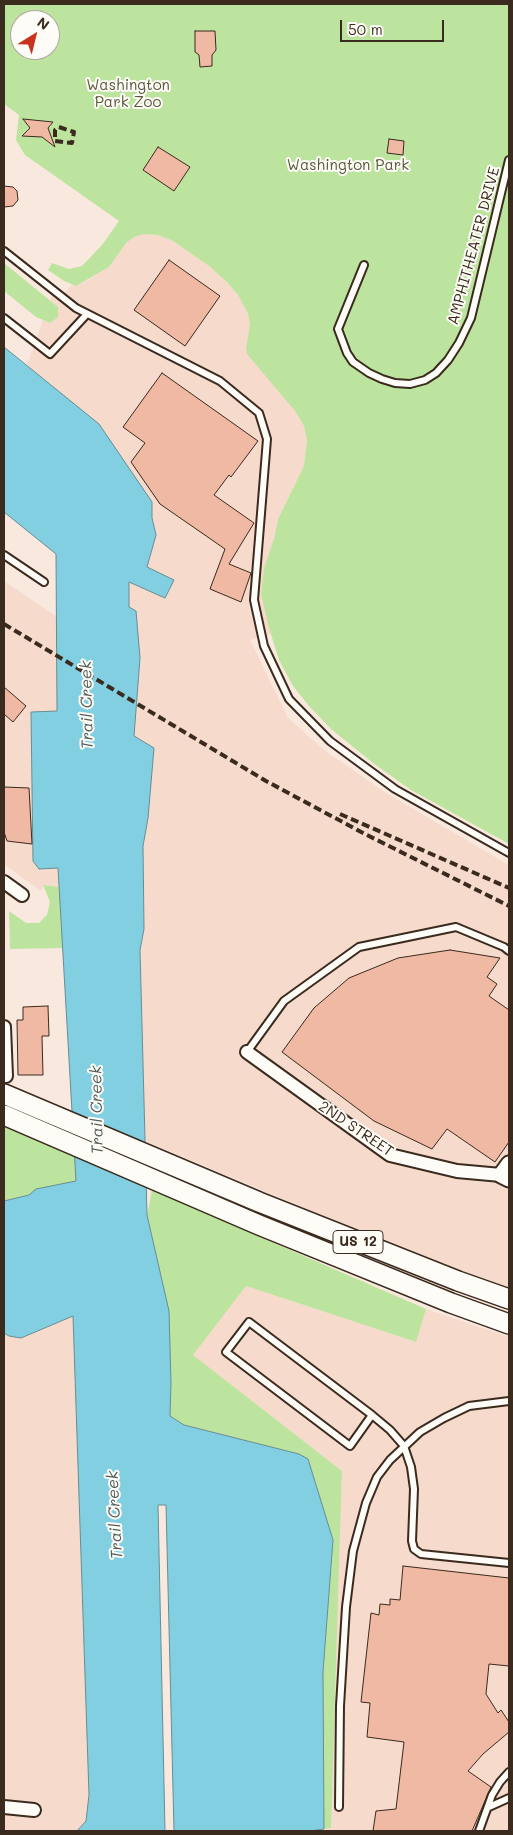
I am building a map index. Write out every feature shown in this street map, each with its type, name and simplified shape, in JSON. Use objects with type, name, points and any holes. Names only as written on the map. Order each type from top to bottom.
[{"type":"main road","name":"US 12","points":[[5,1085],[259,1202],[458,1281],[509,1299]]},
{"type":"main road","name":"US 12","points":[[4,1116],[259,1225],[451,1303],[509,1324]]},
{"type":"street","points":[[4,882],[22,895]]},
{"type":"street","points":[[4,1027],[5,1085]]},
{"type":"street","name":"2ND STREET","points":[[247,1052],[390,1155],[457,1171],[506,1173]]},
{"type":"street","points":[[4,1807],[34,1810]]},
{"type":"lane","name":"AMPHITHEATER DRIVE","points":[[364,265],[338,330],[346,353],[353,362],[369,373],[395,384],[410,384],[425,380],[436,373],[448,360],[459,343],[470,318],[509,160]]},
{"type":"lane","points":[[4,250],[76,308],[220,381],[259,413],[268,439],[254,600],[264,646],[290,699],[330,741],[395,789],[509,853]]},
{"type":"lane","points":[[4,318],[50,354],[87,314]]},
{"type":"lane","points":[[4,555],[44,582]]},
{"type":"lane","points":[[247,1052],[284,1001],[359,947],[456,927],[504,947],[509,951]]},
{"type":"lane","points":[[372,1415],[350,1446],[226,1352],[249,1322],[372,1415],[390,1430],[404,1446],[411,1467],[414,1489],[412,1541],[414,1549],[421,1554],[509,1563]]},
{"type":"lane","points":[[339,1807],[340,1706],[345,1617],[354,1551],[366,1503],[378,1477],[390,1460],[420,1432],[469,1406],[509,1400]]},
{"type":"lane","points":[[479,1831],[492,1796],[500,1782],[509,1772]]},
{"type":"lane","points":[[489,1808],[509,1798]]},
{"type":"shaded area","points":[[144,234],[158,235],[173,241],[209,266],[238,295],[248,314],[250,324],[246,348],[295,411],[304,426],[307,440],[304,466],[278,519],[274,539],[264,568],[271,634],[250,640],[288,718],[324,750],[386,793],[509,865],[509,1290],[421,1257],[145,1141],[140,950],[144,929],[143,846],[148,818],[134,736],[140,658],[129,607],[129,582],[147,567],[156,535],[152,518],[152,502],[27,365],[43,320],[50,323],[57,307],[50,300],[58,288],[65,293],[71,285],[76,286],[109,267],[126,243],[133,237]]},
{"type":"shaded area","points":[[4,581],[57,617],[57,712],[31,712],[33,861],[39,869],[58,868],[60,887],[44,885],[41,891],[4,864]]},
{"type":"shaded area","points":[[246,1286],[415,1342],[426,1309],[509,1337],[509,1831],[309,1831],[331,1828],[342,1471],[192,1355]]},
{"type":"shaded area","points":[[73,1316],[89,1795],[86,1821],[77,1831],[4,1831],[4,1333],[21,1338]]},
{"type":"green space","name":"Washington Park","points":[[4,4],[509,4],[509,844],[411,790],[373,763],[331,729],[293,686],[279,660],[261,594],[264,568],[274,539],[278,519],[304,466],[307,440],[304,426],[295,411],[247,354],[246,348],[250,324],[248,314],[238,295],[209,266],[173,241],[158,235],[144,234],[134,237],[126,243],[109,267],[76,286],[64,281],[48,270],[52,263],[69,269],[82,266],[102,245],[119,221],[25,155],[16,140],[19,115],[4,104]]},
{"type":"green space","points":[[4,263],[58,307],[58,317],[50,323],[36,317],[4,291]]},
{"type":"green space","points":[[43,885],[60,887],[63,948],[10,949],[9,911],[26,923],[39,923],[47,915],[50,902]]},
{"type":"green space","points":[[4,1127],[76,1157],[76,1181],[36,1189],[29,1195],[4,1201]]},
{"type":"green space","points":[[152,1190],[426,1309],[416,1342],[246,1286],[193,1355],[342,1471],[331,1828],[324,1829],[323,1672],[333,1540],[299,1454],[184,1425],[170,1416],[169,1331],[147,1215]]},
{"type":"water","name":"Trail Creek","points":[[4,347],[99,424],[152,502],[152,518],[156,535],[147,567],[174,580],[165,598],[129,582],[129,607],[136,611],[140,658],[134,736],[154,748],[148,818],[143,846],[144,929],[140,950],[147,1215],[169,1311],[170,1416],[184,1425],[299,1454],[308,1459],[333,1540],[323,1672],[324,1829],[309,1831],[174,1831],[166,1505],[158,1505],[165,1831],[77,1831],[86,1821],[89,1795],[73,1316],[21,1338],[4,1333],[4,1201],[29,1195],[36,1189],[76,1181],[58,868],[39,869],[33,861],[31,712],[57,711],[56,554],[4,512]]},
{"type":"building","points":[[195,31],[215,31],[216,50],[212,55],[212,66],[200,67],[199,55],[195,52]]},
{"type":"building","points":[[23,119],[53,122],[48,128],[55,147],[42,137],[22,136],[30,128]]},
{"type":"building","points":[[389,139],[404,141],[403,155],[387,153]]},
{"type":"building","points":[[158,147],[190,167],[174,191],[143,170]]},
{"type":"building","points":[[4,186],[13,187],[17,191],[18,200],[13,206],[4,207]]},
{"type":"building","points":[[169,260],[220,296],[185,346],[134,310]]},
{"type":"building","points":[[162,373],[258,441],[231,477],[229,475],[214,495],[254,523],[229,564],[251,573],[241,602],[210,589],[225,549],[160,504],[131,462],[145,443],[123,427]]},
{"type":"building","points":[[4,687],[26,706],[13,722],[4,714]]},
{"type":"building","points":[[4,787],[29,788],[32,844],[7,841],[4,832]]},
{"type":"building","points":[[450,950],[500,958],[487,977],[497,984],[489,996],[509,1010],[509,1142],[495,1162],[447,1129],[432,1149],[374,1121],[282,1052],[314,1008],[349,978],[398,958]]},
{"type":"building","points":[[48,1006],[49,1036],[42,1036],[43,1075],[18,1075],[17,1020],[23,1020],[23,1007]]},
{"type":"building","points":[[403,1566],[509,1578],[509,1666],[489,1664],[486,1694],[498,1713],[501,1710],[509,1722],[509,1732],[483,1754],[468,1771],[491,1787],[472,1831],[373,1831],[376,1811],[396,1809],[404,1742],[367,1737],[370,1703],[361,1702],[371,1613],[379,1615],[380,1604],[390,1605],[390,1599],[400,1600]]},
{"type":"railway","points":[[59,127],[74,132],[72,143],[55,141],[55,130],[59,127]]},
{"type":"railway","points":[[4,624],[266,781],[365,834],[509,906]]},
{"type":"railway","points":[[340,814],[509,888]]},
{"type":"park label","name":"Washington Park Zoo","points":[[128,94]]}]
